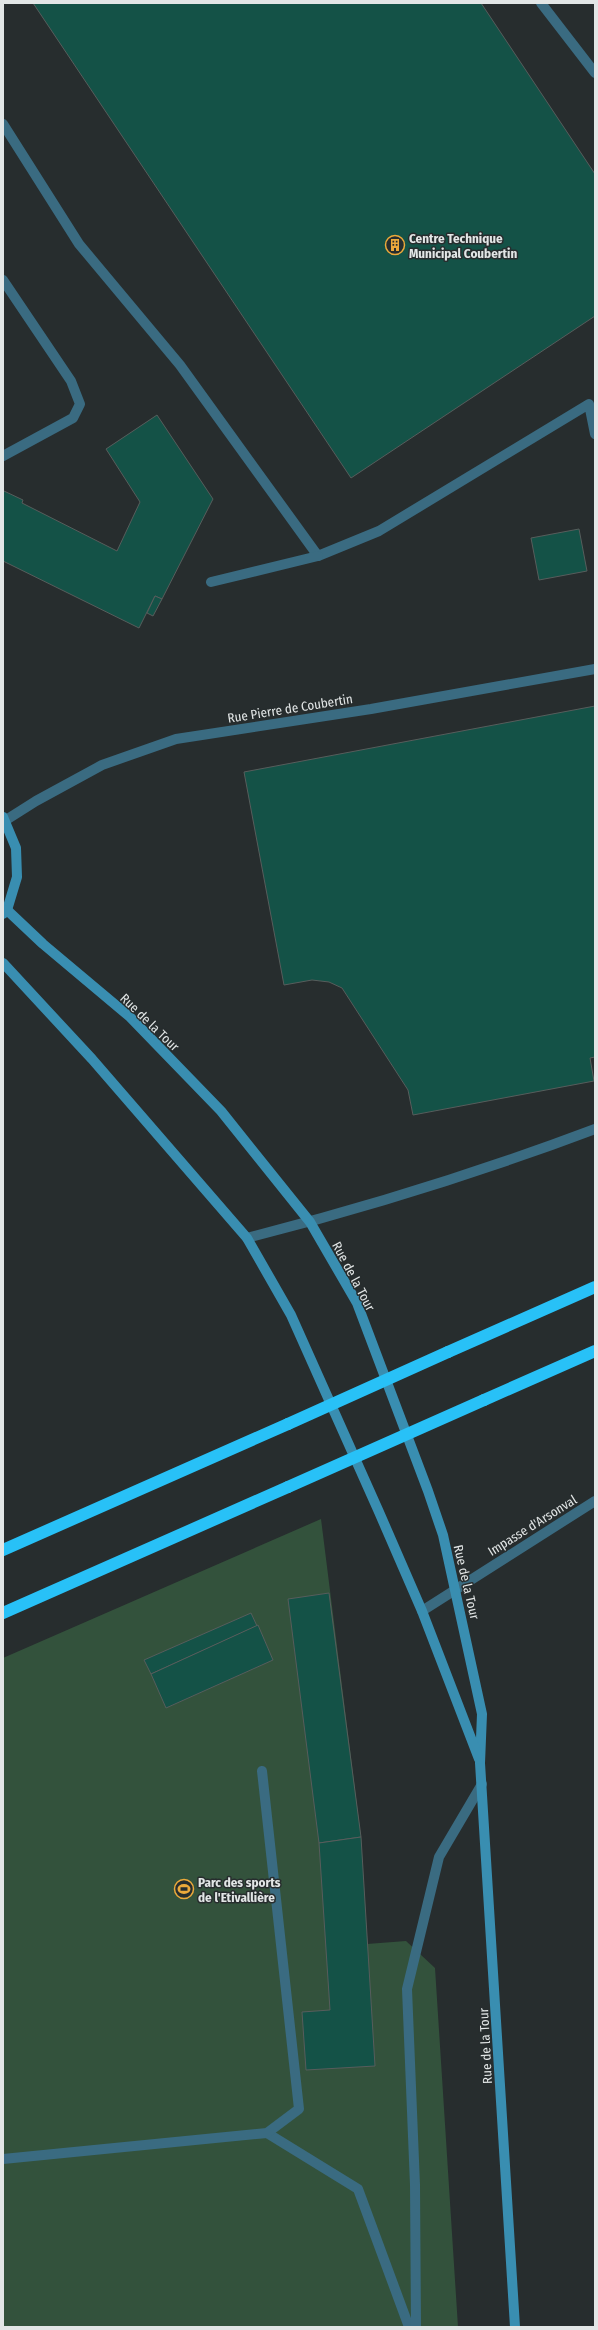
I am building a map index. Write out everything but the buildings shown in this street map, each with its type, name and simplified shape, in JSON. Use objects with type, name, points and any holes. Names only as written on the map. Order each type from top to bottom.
[{"type":"highway","points":[[3,1550],[595,1287]]},
{"type":"highway","points":[[3,1613],[595,1351]]},
{"type":"street","points":[[541,3],[595,74]]},
{"type":"street","points":[[3,124],[78,244],[180,365],[318,556]]},
{"type":"street","points":[[3,280],[71,381],[80,404],[73,418],[3,456]]},
{"type":"street","points":[[211,582],[318,556],[378,531],[592,402],[595,434]]},
{"type":"street","name":"Rue Pierre de Coubertin","points":[[4,819],[102,766],[176,739],[371,709],[595,669]]},
{"type":"street","points":[[4,819],[16,848],[17,877],[5,912]]},
{"type":"street","name":"Rue de la Tour","points":[[5,912],[130,1017],[216,1105],[310,1222],[357,1304],[428,1491],[443,1535],[482,1714],[480,1763],[514,2327]]},
{"type":"street","name":"Rue de la Tour","points":[[3,963],[92,1059],[247,1238],[291,1315],[422,1610],[480,1763]]},
{"type":"street","points":[[247,1238],[395,1198],[530,1154],[595,1129]]},
{"type":"street","name":"Impasse d'Arsonval","points":[[422,1610],[595,1500]]},
{"type":"street","points":[[3,2160],[267,2133],[299,2109],[262,1771]]},
{"type":"street","points":[[416,2327],[414,2185],[407,1989],[439,1857],[482,1784]]},
{"type":"street","points":[[267,2133],[358,2188],[409,2327]]},
{"type":"green space","name":"Parc des sports de l'Etivallière","points":[[321,1519],[361,1837],[367,1944],[406,1941],[435,1968],[458,2327],[3,2327],[3,1658]]},
{"type":"place","name":"Centre Technique Municipal Coubertin","points":[[395,245]]},
{"type":"place","name":"Parc des sports de l'Etivallière","points":[[184,1889]]}]
